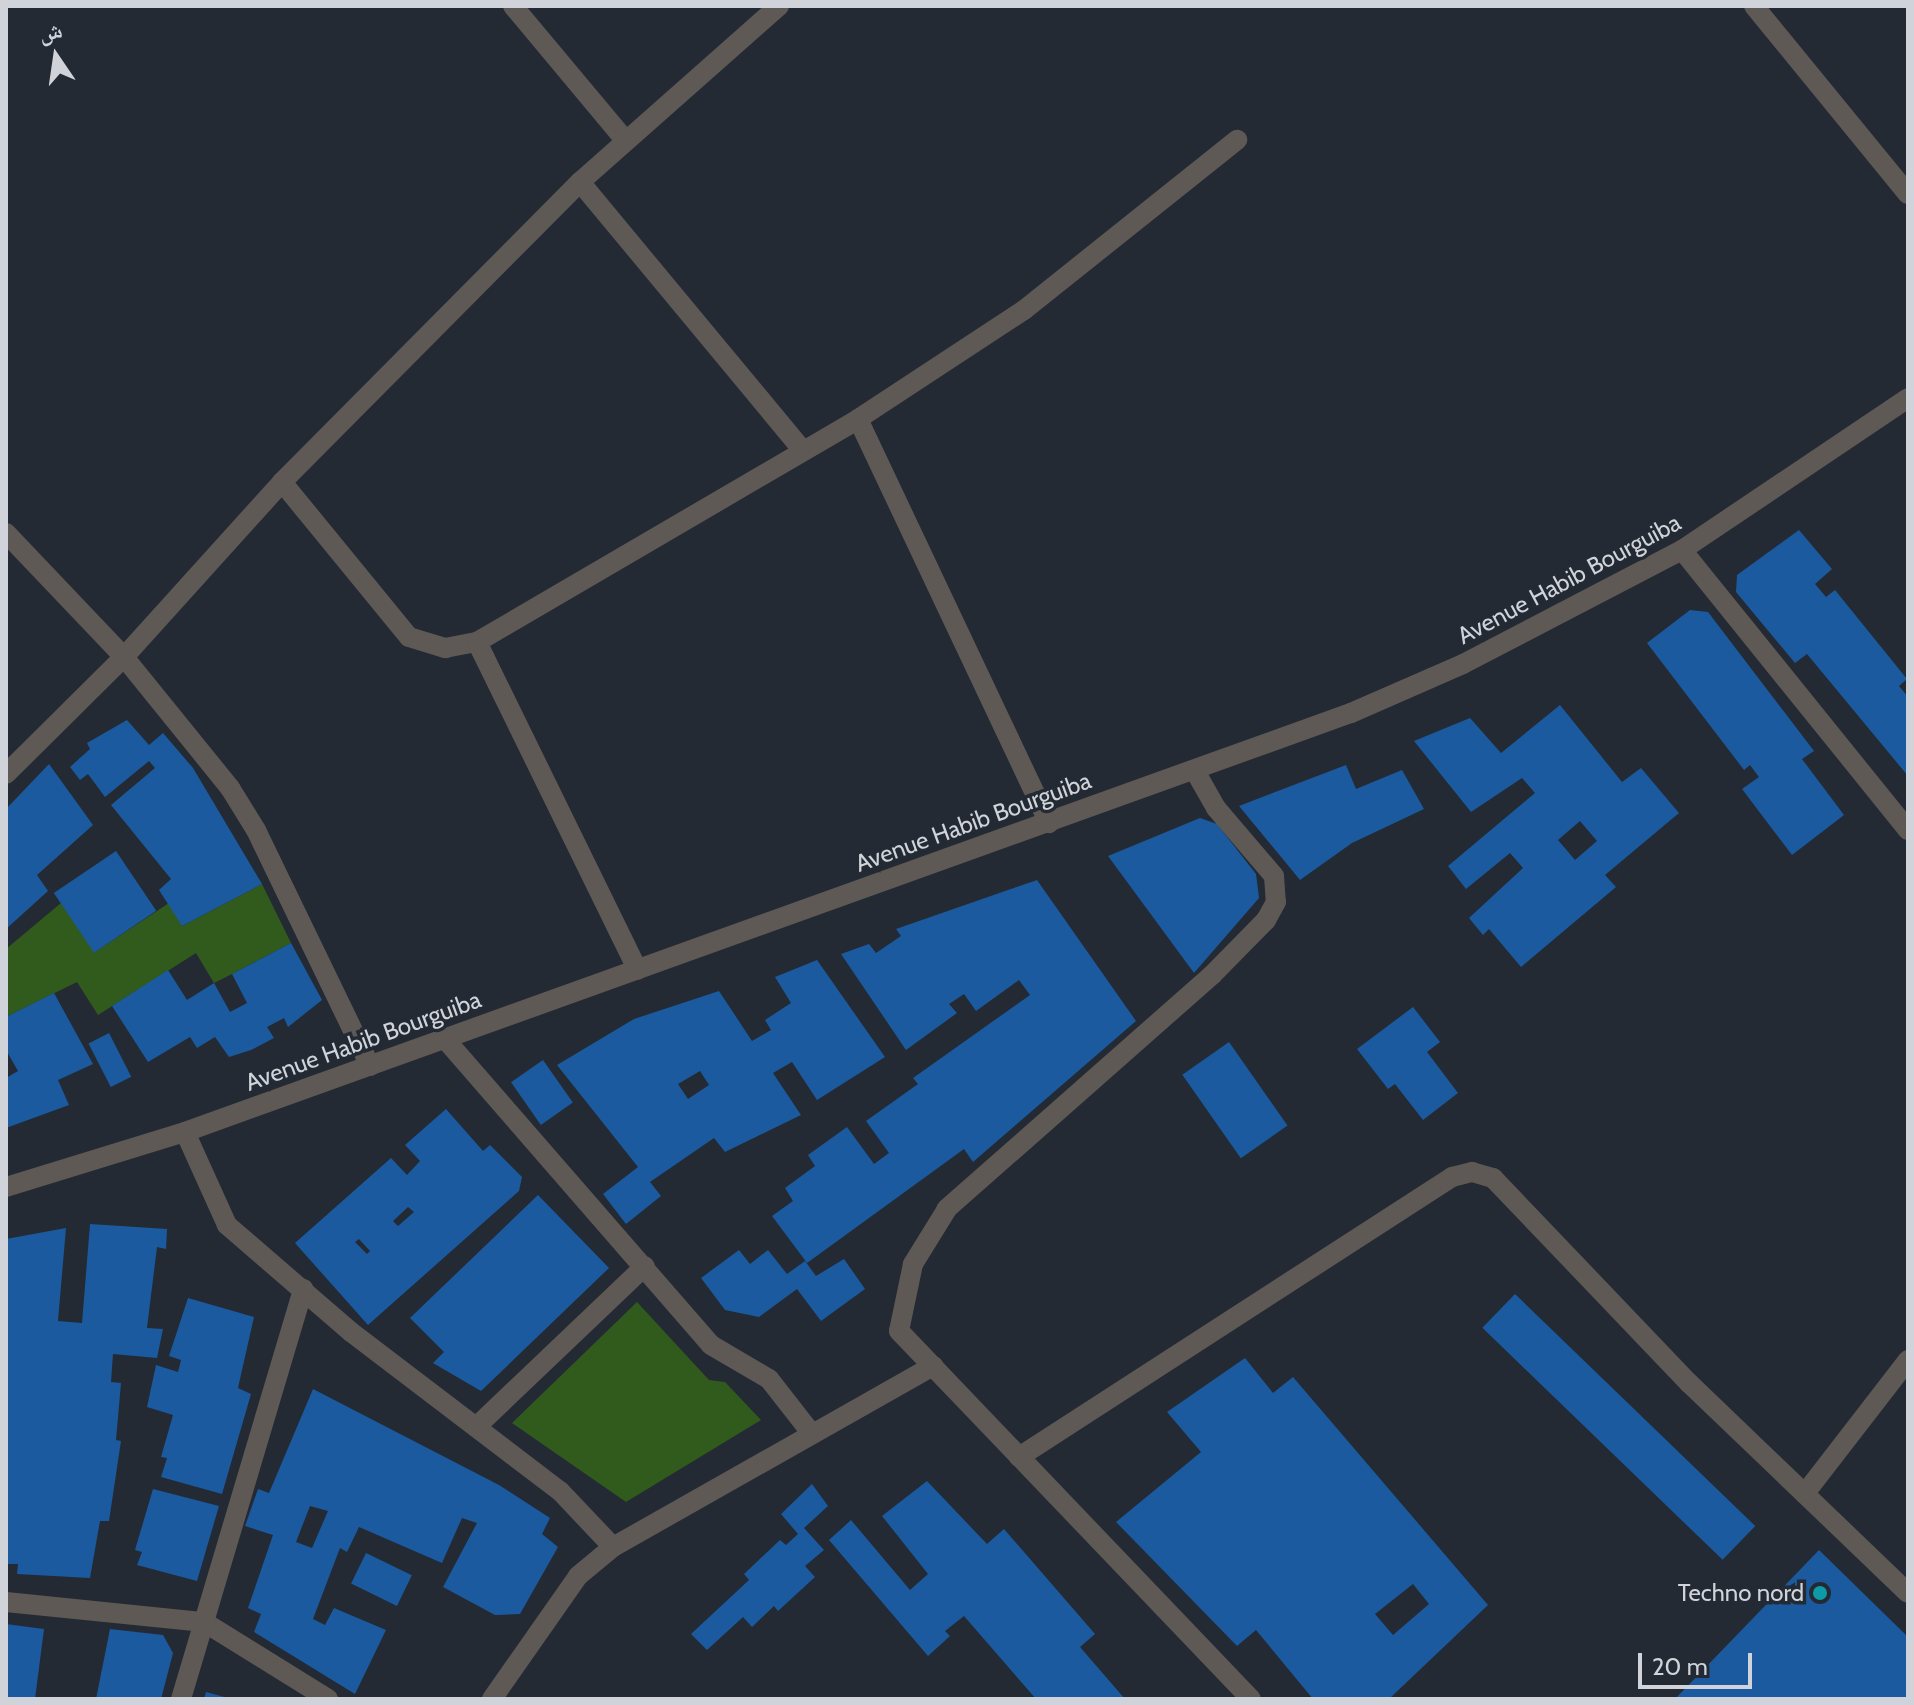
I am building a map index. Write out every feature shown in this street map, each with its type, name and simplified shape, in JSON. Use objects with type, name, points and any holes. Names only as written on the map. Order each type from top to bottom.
[{"type":"street","points":[[513,6],[625,140]]},
{"type":"street","points":[[6,774],[124,657],[282,482],[580,182],[779,6]]},
{"type":"street","points":[[1754,6],[1908,194]]},
{"type":"street","points":[[282,482],[409,637],[445,648],[477,642],[858,419],[1024,310],[1237,140]]},
{"type":"street","points":[[580,182],[803,451]]},
{"type":"street","name":"Avenue Habib Bourguiba","points":[[6,1187],[185,1132],[1351,713],[1463,664],[1682,550],[1907,402]]},
{"type":"street","points":[[858,419],[1049,823]]},
{"type":"street","points":[[6,533],[124,657],[203,751],[256,830],[370,1066]]},
{"type":"street","points":[[1682,550],[1908,830]]},
{"type":"street","points":[[477,642],[638,970]]},
{"type":"street","points":[[1195,771],[1216,808],[1274,876],[1276,902],[1266,920],[1212,975],[947,1209],[913,1264],[899,1331],[1251,1699]]},
{"type":"street","points":[[445,1039],[711,1345],[769,1379],[812,1434]]},
{"type":"street","points":[[185,1132],[227,1225],[303,1289],[560,1491],[613,1547]]},
{"type":"street","points":[[1019,1457],[1452,1177],[1472,1172],[1493,1178],[1689,1383],[1908,1593]]},
{"type":"street","points":[[476,1427],[645,1266]]},
{"type":"street","points":[[181,1699],[303,1289]]},
{"type":"street","points":[[1806,1492],[1908,1360]]},
{"type":"street","points":[[492,1699],[578,1576],[613,1547],[933,1366]]},
{"type":"street","points":[[6,1602],[204,1622],[328,1699]]},
{"type":"green space","points":[[262,884],[291,943],[232,974],[214,983],[196,953],[98,1015],[77,982],[6,1017],[6,949],[61,903],[95,952],[169,903],[182,926]]},
{"type":"green space","points":[[637,1302],[709,1380],[725,1382],[761,1420],[626,1502],[512,1423]]},
{"type":"building","points":[[1799,530],[1832,569],[1815,584],[1826,597],[1835,590],[1907,679],[1899,686],[1908,697],[1908,776],[1807,654],[1795,663],[1736,592],[1737,575]]},
{"type":"building","points":[[1690,610],[1708,612],[1814,751],[1802,759],[1844,815],[1792,855],[1742,789],[1759,777],[1750,765],[1744,770],[1647,643]]},
{"type":"building","points":[[1560,705],[1622,782],[1641,768],[1679,813],[1605,875],[1616,887],[1521,967],[1489,929],[1483,935],[1469,918],[1523,868],[1510,853],[1466,889],[1448,866],[1535,793],[1522,778],[1471,812],[1414,741],[1470,718],[1501,753]],"holes":[[[1580,821],[1597,841],[1575,860],[1558,840]]]},
{"type":"building","points":[[127,720],[149,745],[163,733],[193,768],[262,884],[182,926],[159,890],[171,879],[111,805],[155,768],[149,761],[105,797],[88,774],[80,780],[70,767],[90,749],[87,743]]},
{"type":"building","points":[[49,764],[93,825],[37,875],[48,891],[6,929],[6,809]]},
{"type":"building","points":[[1346,765],[1356,789],[1402,770],[1424,809],[1352,843],[1300,880],[1239,806]]},
{"type":"building","points":[[1200,818],[1217,824],[1256,874],[1259,898],[1194,973],[1108,856]]},
{"type":"building","points":[[116,851],[156,911],[94,953],[54,893]]},
{"type":"building","points":[[1037,880],[1136,1021],[973,1162],[964,1149],[807,1263],[772,1216],[793,1201],[785,1188],[815,1166],[808,1155],[847,1127],[874,1164],[889,1153],[866,1121],[918,1084],[913,1078],[1030,995],[1019,980],[976,1011],[964,994],[949,1004],[957,1013],[906,1050],[841,954],[869,944],[876,953],[901,936],[896,929]]},
{"type":"building","points":[[291,943],[322,1000],[288,1027],[284,1018],[267,1027],[274,1038],[251,1050],[229,1057],[215,1037],[197,1048],[190,1037],[148,1062],[112,1006],[168,970],[187,1000],[214,983],[230,1012],[247,1003],[232,974]]},
{"type":"building","points":[[817,960],[885,1057],[817,1100],[792,1062],[773,1073],[801,1115],[725,1152],[714,1138],[650,1182],[661,1196],[626,1224],[603,1194],[638,1167],[557,1065],[634,1019],[719,991],[752,1041],[771,1030],[765,1020],[791,1003],[775,977]],"holes":[[[700,1071],[709,1085],[688,1099],[678,1084]]]},
{"type":"building","points":[[54,993],[93,1064],[58,1080],[69,1105],[6,1128],[6,1078],[18,1071],[6,1050],[6,1017]]},
{"type":"building","points":[[1413,1007],[1440,1042],[1427,1052],[1458,1093],[1423,1120],[1395,1084],[1388,1089],[1357,1049]]},
{"type":"building","points":[[109,1033],[131,1077],[111,1087],[89,1043]]},
{"type":"building","points":[[1229,1042],[1288,1126],[1241,1158],[1182,1075]]},
{"type":"building","points":[[543,1060],[573,1103],[541,1125],[511,1082]]},
{"type":"building","points":[[446,1109],[483,1151],[490,1145],[522,1177],[519,1191],[368,1325],[295,1243],[391,1158],[407,1175],[420,1161],[405,1145]],"holes":[[[408,1207],[414,1212],[398,1226],[393,1221]],[[359,1239],[370,1251],[367,1254],[355,1242]]]},
{"type":"building","points":[[538,1195],[609,1268],[481,1391],[433,1363],[444,1352],[410,1318]]},
{"type":"building","points":[[90,1224],[167,1229],[166,1249],[157,1247],[147,1328],[163,1329],[157,1358],[113,1354],[111,1382],[121,1383],[116,1440],[121,1441],[109,1521],[100,1521],[90,1578],[17,1574],[18,1564],[6,1564],[6,1239],[66,1228],[58,1321],[82,1323]]},
{"type":"building","points":[[739,1250],[750,1264],[768,1250],[787,1274],[805,1261],[816,1276],[844,1259],[865,1289],[821,1321],[797,1289],[759,1317],[725,1310],[701,1278]]},
{"type":"building","points":[[1515,1294],[1755,1526],[1723,1560],[1482,1328]]},
{"type":"building","points":[[188,1298],[254,1317],[238,1388],[251,1394],[222,1494],[161,1477],[167,1458],[161,1457],[173,1415],[147,1407],[156,1365],[178,1372],[181,1360],[169,1356]]},
{"type":"building","points":[[1245,1358],[1273,1393],[1293,1377],[1488,1605],[1389,1699],[1313,1699],[1256,1630],[1237,1646],[1116,1522],[1201,1452],[1167,1412]],"holes":[[[1413,1584],[1429,1604],[1393,1635],[1375,1614]]]},
{"type":"building","points":[[313,1389],[499,1485],[550,1518],[542,1534],[558,1547],[520,1614],[495,1615],[443,1587],[477,1523],[462,1518],[442,1563],[359,1527],[347,1552],[340,1548],[313,1619],[325,1625],[334,1608],[386,1630],[355,1694],[254,1632],[261,1614],[248,1608],[273,1535],[245,1526],[258,1489],[269,1493]],"holes":[[[310,1506],[328,1511],[312,1548],[296,1542]]]},
{"type":"building","points":[[927,1481],[987,1544],[1004,1529],[1095,1634],[1080,1647],[1125,1699],[1036,1699],[964,1616],[945,1631],[950,1636],[928,1656],[829,1540],[851,1520],[910,1590],[928,1574],[882,1516]]},
{"type":"building","points":[[812,1484],[828,1506],[804,1528],[824,1550],[805,1566],[815,1577],[778,1611],[774,1606],[752,1627],[743,1617],[707,1650],[691,1634],[749,1580],[744,1574],[780,1540],[786,1545],[798,1534],[781,1514]]},
{"type":"building","points":[[153,1489],[219,1506],[197,1581],[137,1565],[142,1552],[135,1550]]},
{"type":"building","name":"Techno nord","points":[[1819,1550],[1908,1637],[1908,1699],[1675,1699]]},
{"type":"building","points":[[366,1553],[412,1575],[397,1606],[351,1584]]},
{"type":"building","points":[[6,1624],[44,1629],[35,1699],[6,1699]]},
{"type":"building","points":[[110,1629],[163,1635],[173,1653],[161,1699],[96,1699]]},
{"type":"building","points":[[206,1692],[228,1698],[228,1699],[204,1699]]},
{"type":"place","name":"Techno nord","points":[[1820,1593]]}]
